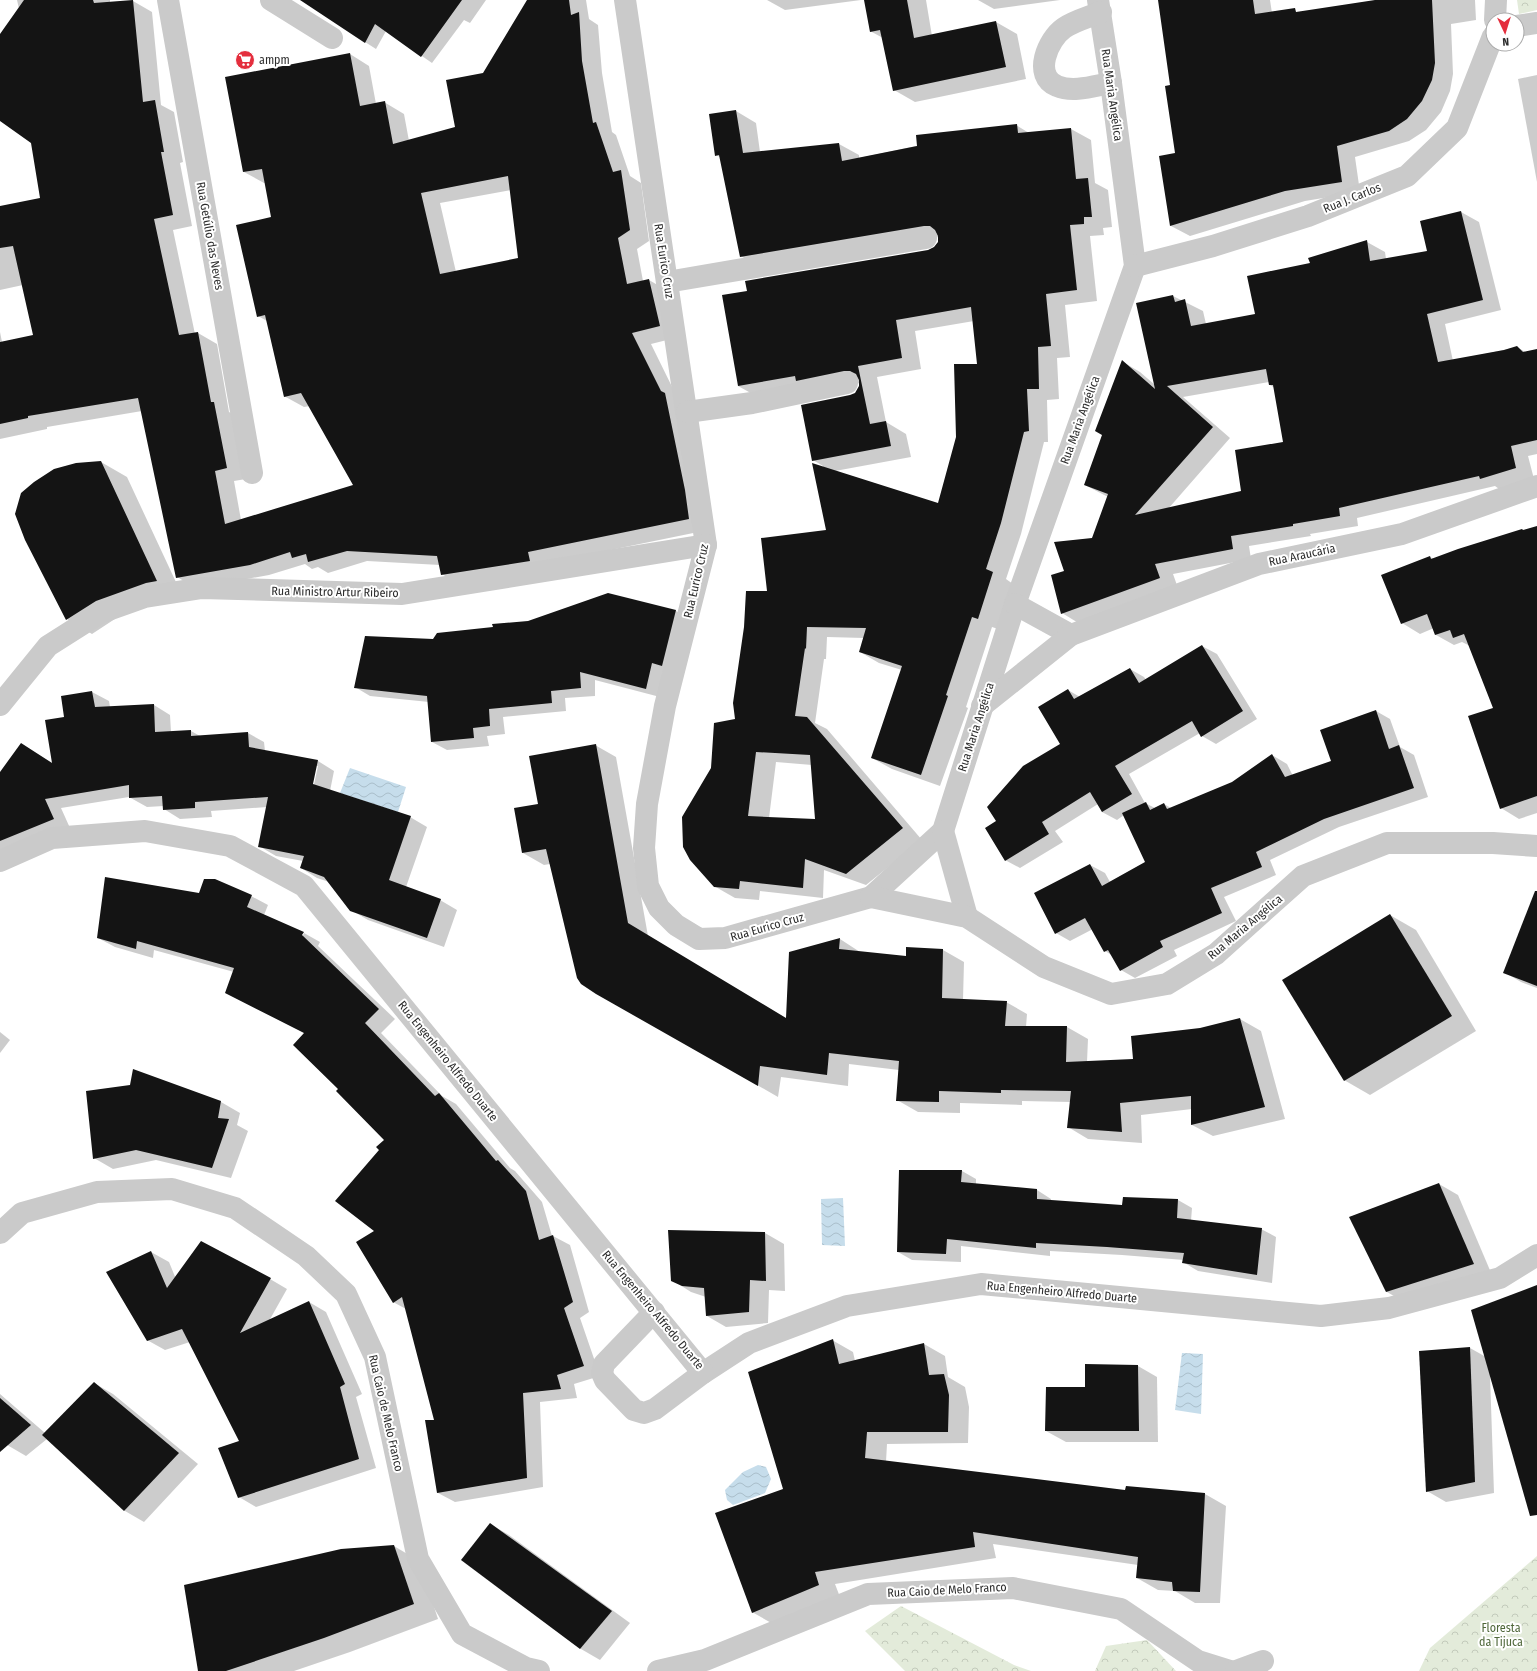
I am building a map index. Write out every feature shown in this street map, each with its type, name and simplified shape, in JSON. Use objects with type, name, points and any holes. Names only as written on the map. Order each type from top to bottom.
[{"type":"street","name":"Rua Getúlio das Neves","points":[[168,0],[252,473]]},
{"type":"street","points":[[271,0],[332,38]]},
{"type":"street","name":"Rua Eurico Cruz","points":[[625,0],[706,545],[665,706],[647,804],[644,848],[648,886],[658,908],[676,925],[699,939],[725,938],[871,897]]},
{"type":"street","points":[[1496,0],[1496,12]]},
{"type":"street","points":[[1099,6],[1057,34],[1047,48],[1045,57],[1045,73],[1048,81],[1057,86],[1070,89],[1087,88],[1111,83]]},
{"type":"street","name":"Rua Maria Angélica","points":[[943,831],[1014,604],[1135,266],[1111,83],[1099,6]]},
{"type":"street","points":[[1525,25],[1537,23]]},
{"type":"street","name":"Rua J. Carlos","points":[[1135,266],[1213,246],[1308,216],[1408,176],[1457,128],[1487,52]]},
{"type":"street","points":[[667,282],[926,238]]},
{"type":"street","points":[[687,412],[752,403],[847,383]]},
{"type":"street","name":"Rua Araucária","points":[[982,706],[1071,635],[1260,564],[1402,534],[1537,486]]},
{"type":"street","name":"Rua Ministro Artur Ribeiro","points":[[0,705],[48,646],[100,613],[145,597],[202,588],[402,594],[706,545]]},
{"type":"street","points":[[1014,604],[1071,635]]},
{"type":"street","name":"Rua Engenheiro Alfredo Duarte","points":[[0,861],[52,838],[145,831],[230,846],[304,886],[703,1373],[749,1342],[847,1306],[981,1284],[1321,1316],[1389,1308],[1500,1278],[1537,1255]]},
{"type":"street","points":[[871,897],[943,831],[967,917]]},
{"type":"street","name":"Rua Maria Angélica","points":[[871,897],[967,917],[1044,967],[1111,994],[1167,984],[1216,954],[1304,876],[1387,843],[1493,843],[1537,846]]},
{"type":"street","name":"Rua Caio de Melo Franco","points":[[0,1233],[22,1213],[97,1192],[172,1189],[235,1208],[306,1256],[346,1294],[375,1357],[418,1560],[462,1634],[526,1668],[539,1671]]},
{"type":"street","points":[[654,1312],[604,1364],[602,1373],[605,1380],[634,1410],[644,1413],[655,1409],[703,1373]]},
{"type":"street","name":"Rua Caio de Melo Franco","points":[[658,1671],[705,1660],[868,1594],[1013,1588],[1121,1609],[1198,1661],[1230,1671]]},
{"type":"street","points":[[1236,1671],[1263,1661]]},
{"type":"green space","points":[[1517,0],[1537,0],[1537,10],[1525,13],[1519,12]]},
{"type":"green space","name":"Floresta da Tijuca","points":[[1537,1556],[1537,1671],[1419,1671],[1430,1648]]},
{"type":"green space","points":[[901,1606],[1014,1665],[1031,1671],[905,1671],[865,1631]]},
{"type":"green space","points":[[1147,1640],[1176,1671],[1095,1671],[1106,1646]]},
{"type":"water","points":[[350,768],[406,787],[398,812],[340,793]]},
{"type":"water","points":[[843,1198],[845,1246],[822,1245],[821,1199]]},
{"type":"water","points":[[1182,1353],[1203,1354],[1201,1414],[1175,1410]]},
{"type":"water","points":[[758,1465],[766,1467],[771,1479],[765,1493],[733,1505],[727,1500],[725,1490],[743,1472]]},
{"type":"building","points":[[24,0],[93,0],[94,3],[133,0],[143,102],[155,100],[164,152],[161,152],[173,215],[154,219],[179,335],[198,332],[211,402],[214,402],[227,468],[215,471],[225,524],[353,485],[301,393],[284,397],[265,315],[257,317],[236,225],[271,217],[262,169],[243,172],[225,77],[350,53],[360,106],[385,101],[393,144],[455,127],[446,80],[483,73],[527,0],[569,0],[571,15],[579,12],[582,61],[593,123],[596,122],[613,172],[621,170],[630,230],[618,238],[627,284],[649,279],[660,326],[632,333],[661,391],[665,393],[685,490],[689,519],[528,552],[530,561],[441,575],[437,556],[347,551],[308,562],[306,554],[292,558],[290,552],[250,565],[176,578],[138,398],[28,416],[28,418],[0,424],[0,342],[33,335],[13,246],[0,248],[0,206],[40,198],[31,143],[0,121],[0,34]],"holes":[[[508,176],[518,258],[440,274],[421,193]]]},
{"type":"building","points":[[300,0],[462,0],[421,57],[375,24],[365,43]]},
{"type":"building","points":[[864,0],[907,0],[914,38],[996,21],[1006,67],[893,91],[880,30],[870,32]]},
{"type":"building","points":[[1158,0],[1253,0],[1255,14],[1295,8],[1296,12],[1375,0],[1432,0],[1435,63],[1432,80],[1422,101],[1407,119],[1389,131],[1337,146],[1342,182],[1285,191],[1170,226],[1159,156],[1175,153],[1165,86],[1170,85]]},
{"type":"building","points":[[736,110],[743,153],[839,143],[842,161],[917,146],[916,135],[1017,124],[1018,133],[1071,128],[1076,179],[1088,178],[1092,217],[1084,217],[1084,224],[1070,225],[1077,290],[1046,294],[1051,346],[1038,347],[1039,389],[1027,389],[1029,431],[1024,432],[1001,523],[986,569],[993,572],[978,619],[972,617],[946,695],[948,696],[921,775],[871,758],[902,666],[859,652],[866,628],[807,627],[806,649],[805,648],[795,716],[807,717],[903,828],[846,874],[805,859],[803,888],[740,881],[739,889],[714,887],[690,860],[683,847],[682,817],[711,768],[714,723],[735,719],[733,703],[744,627],[746,591],[767,591],[761,538],[826,530],[812,463],[938,503],[956,437],[954,364],[977,364],[971,307],[896,320],[902,358],[858,366],[870,424],[886,421],[891,446],[812,461],[801,405],[855,393],[859,386],[859,380],[856,374],[850,371],[844,371],[796,381],[795,376],[738,386],[722,295],[747,291],[745,281],[928,250],[934,247],[938,242],[938,236],[935,230],[930,226],[924,226],[740,257],[719,155],[715,156],[709,114]],"holes":[[[756,752],[810,755],[815,819],[748,816]]]},
{"type":"building","points":[[1461,211],[1483,300],[1427,314],[1438,362],[1504,350],[1517,346],[1523,352],[1537,349],[1537,440],[1511,446],[1516,468],[1480,479],[1479,476],[1339,508],[1340,516],[1293,524],[1293,526],[1231,536],[1233,549],[1155,564],[1160,578],[1061,614],[1051,575],[1064,571],[1054,542],[1092,538],[1108,494],[1084,485],[1102,435],[1095,431],[1122,360],[1155,389],[1136,303],[1173,295],[1175,302],[1185,299],[1191,326],[1255,314],[1247,276],[1310,263],[1308,258],[1367,240],[1370,261],[1427,251],[1420,221]],"holes":[[[1266,369],[1269,385],[1273,385],[1283,442],[1235,450],[1241,491],[1135,515],[1213,427],[1167,386]]]},
{"type":"building","points":[[101,461],[157,581],[146,583],[96,601],[66,620],[25,540],[15,514],[21,493],[34,482],[54,469],[76,463]]},
{"type":"building","points":[[1537,526],[1537,796],[1500,809],[1468,716],[1493,708],[1464,634],[1453,638],[1450,630],[1435,635],[1427,614],[1401,624],[1381,575],[1430,556],[1431,559],[1522,529]]},
{"type":"building","points":[[608,593],[676,610],[662,666],[652,663],[646,689],[580,672],[581,688],[551,691],[552,703],[489,709],[490,726],[473,728],[474,738],[431,742],[427,696],[354,688],[365,636],[433,639],[437,633],[493,627],[492,624],[528,621]]},
{"type":"building","points":[[1202,645],[1243,711],[1201,737],[1192,721],[1115,766],[1132,794],[1102,812],[1090,792],[1042,822],[1049,834],[1005,861],[985,828],[996,821],[987,807],[1023,766],[1060,744],[1038,707],[1068,689],[1074,699],[1130,668],[1139,683]]},
{"type":"building","points":[[92,691],[95,707],[154,704],[155,732],[191,730],[191,736],[248,732],[249,747],[318,760],[313,784],[411,816],[389,880],[441,899],[427,938],[350,911],[324,877],[300,868],[304,856],[258,847],[268,797],[195,802],[195,808],[163,810],[162,796],[129,798],[129,785],[45,799],[54,819],[0,841],[0,772],[21,743],[52,763],[45,720],[64,717],[61,696]]},
{"type":"building","points":[[1376,710],[1389,749],[1399,745],[1414,788],[1324,819],[1256,852],[1262,867],[1211,888],[1222,913],[1160,941],[1163,947],[1120,971],[1108,950],[1104,952],[1085,918],[1055,934],[1034,893],[1090,864],[1102,886],[1145,862],[1122,813],[1146,802],[1150,810],[1164,803],[1167,809],[1232,782],[1272,754],[1285,777],[1331,761],[1320,730]]},
{"type":"building","points":[[596,744],[628,923],[786,1018],[789,952],[840,938],[839,949],[906,956],[906,947],[943,949],[942,998],[1007,1001],[1005,1026],[1067,1026],[1066,1062],[1133,1059],[1131,1036],[1200,1028],[1240,1018],[1265,1107],[1191,1125],[1191,1096],[1120,1103],[1122,1132],[1067,1128],[1071,1091],[1001,1090],[1001,1093],[939,1091],[939,1102],[896,1101],[899,1061],[829,1053],[827,1075],[760,1066],[758,1086],[596,994],[581,984],[577,978],[546,849],[522,853],[514,808],[538,804],[529,756]]},
{"type":"building","points":[[105,877],[199,893],[204,879],[215,879],[252,895],[247,907],[304,932],[302,935],[379,1009],[365,1023],[435,1096],[439,1093],[496,1161],[498,1160],[526,1191],[539,1240],[553,1235],[573,1302],[564,1308],[584,1366],[557,1375],[561,1389],[523,1393],[527,1478],[437,1493],[425,1420],[434,1420],[402,1297],[393,1303],[356,1242],[374,1231],[335,1201],[379,1150],[376,1147],[384,1140],[336,1091],[338,1089],[293,1045],[304,1033],[225,993],[234,968],[137,941],[136,949],[97,938]]},
{"type":"building","points":[[1535,891],[1537,891],[1537,986],[1503,973]]},
{"type":"building","points":[[1390,914],[1452,1016],[1344,1081],[1282,980]]},
{"type":"building","points":[[133,1069],[221,1101],[218,1118],[229,1119],[212,1168],[136,1150],[93,1159],[86,1091],[130,1085]]},
{"type":"building","points":[[899,1170],[962,1170],[961,1182],[1037,1189],[1037,1199],[1122,1205],[1123,1197],[1178,1199],[1177,1218],[1262,1228],[1257,1275],[1182,1263],[1184,1253],[1107,1247],[1036,1243],[1036,1248],[947,1239],[946,1254],[897,1252]]},
{"type":"building","points":[[1439,1183],[1474,1264],[1386,1292],[1349,1217]]},
{"type":"building","points":[[668,1230],[765,1232],[766,1281],[750,1280],[749,1312],[706,1316],[704,1288],[682,1286],[671,1281]]},
{"type":"building","points":[[201,1241],[271,1278],[240,1333],[309,1301],[345,1384],[340,1387],[359,1459],[238,1498],[218,1448],[239,1441],[182,1329],[147,1341],[106,1272],[151,1251],[167,1288]]},
{"type":"building","points":[[1537,1285],[1537,1515],[1530,1516],[1471,1310]]},
{"type":"building","points":[[833,1339],[839,1364],[924,1343],[929,1375],[944,1374],[949,1395],[948,1432],[867,1432],[865,1458],[1125,1490],[1126,1486],[1205,1493],[1200,1592],[1173,1591],[1172,1582],[1136,1578],[1138,1557],[973,1532],[975,1547],[815,1572],[819,1585],[752,1613],[715,1513],[783,1489],[748,1372]]},
{"type":"building","points":[[1470,1347],[1475,1482],[1426,1492],[1419,1351]]},
{"type":"building","points":[[1085,1364],[1138,1365],[1139,1431],[1045,1431],[1046,1387],[1085,1387]]},
{"type":"building","points":[[94,1382],[179,1453],[124,1511],[42,1435]]},
{"type":"building","points":[[0,1398],[31,1425],[0,1452]]},
{"type":"building","points":[[490,1523],[612,1611],[580,1649],[461,1560]]},
{"type":"building","points":[[394,1545],[414,1604],[324,1638],[226,1671],[198,1671],[184,1585],[341,1549]]},
{"type":"place","name":"ampm","points":[[245,60]]}]
